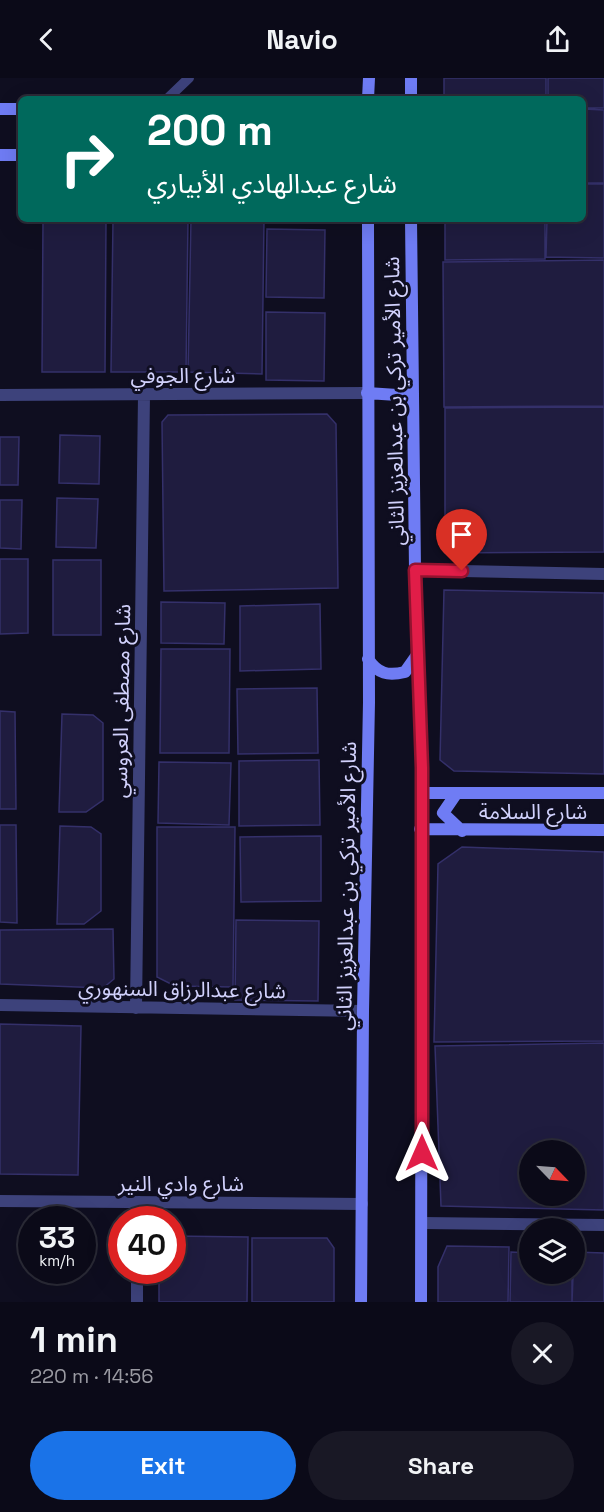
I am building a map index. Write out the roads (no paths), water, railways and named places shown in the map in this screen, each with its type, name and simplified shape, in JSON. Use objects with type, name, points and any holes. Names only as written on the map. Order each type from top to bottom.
[{"type":"street","points":[[368,96],[369,78]]},
{"type":"street","points":[[411,78],[411,96]]},
{"type":"street","points":[[0,109],[18,109]]},
{"type":"street","points":[[0,155],[18,155]]},
{"type":"street","name":"شارع الأمير تركي بن عبدالعزيز الثاني","points":[[362,1302],[368,659],[368,222]]},
{"type":"street","name":"شارع الأمير تركي بن عبدالعزيز الثاني","points":[[411,222],[415,570],[421,793],[421,1302]]},
{"type":"street","points":[[367,393],[412,396]]},
{"type":"street","name":"شارع الجوفي","points":[[0,395],[367,393]]},
{"type":"street","name":"شارع مصطفى العروسي","points":[[136,1008],[144,395]]},
{"type":"street","points":[[415,570],[604,574]]},
{"type":"street","points":[[368,659],[379,672],[387,675],[395,674],[405,672],[419,652]]},
{"type":"street","points":[[421,793],[604,793]]},
{"type":"street","points":[[456,794],[443,813],[462,831]]},
{"type":"street","name":"شارع السلامة","points":[[420,830],[604,830]]},
{"type":"street","name":"شارع عبدالرزاق السنهوري","points":[[0,1005],[363,1011]]},
{"type":"street","name":"شارع وادي النير","points":[[0,1201],[362,1204]]},
{"type":"street","points":[[422,1223],[604,1225]]},
{"type":"street","points":[[137,1284],[137,1302]]},
{"type":"lane","points":[[170,96],[189,78]]}]
